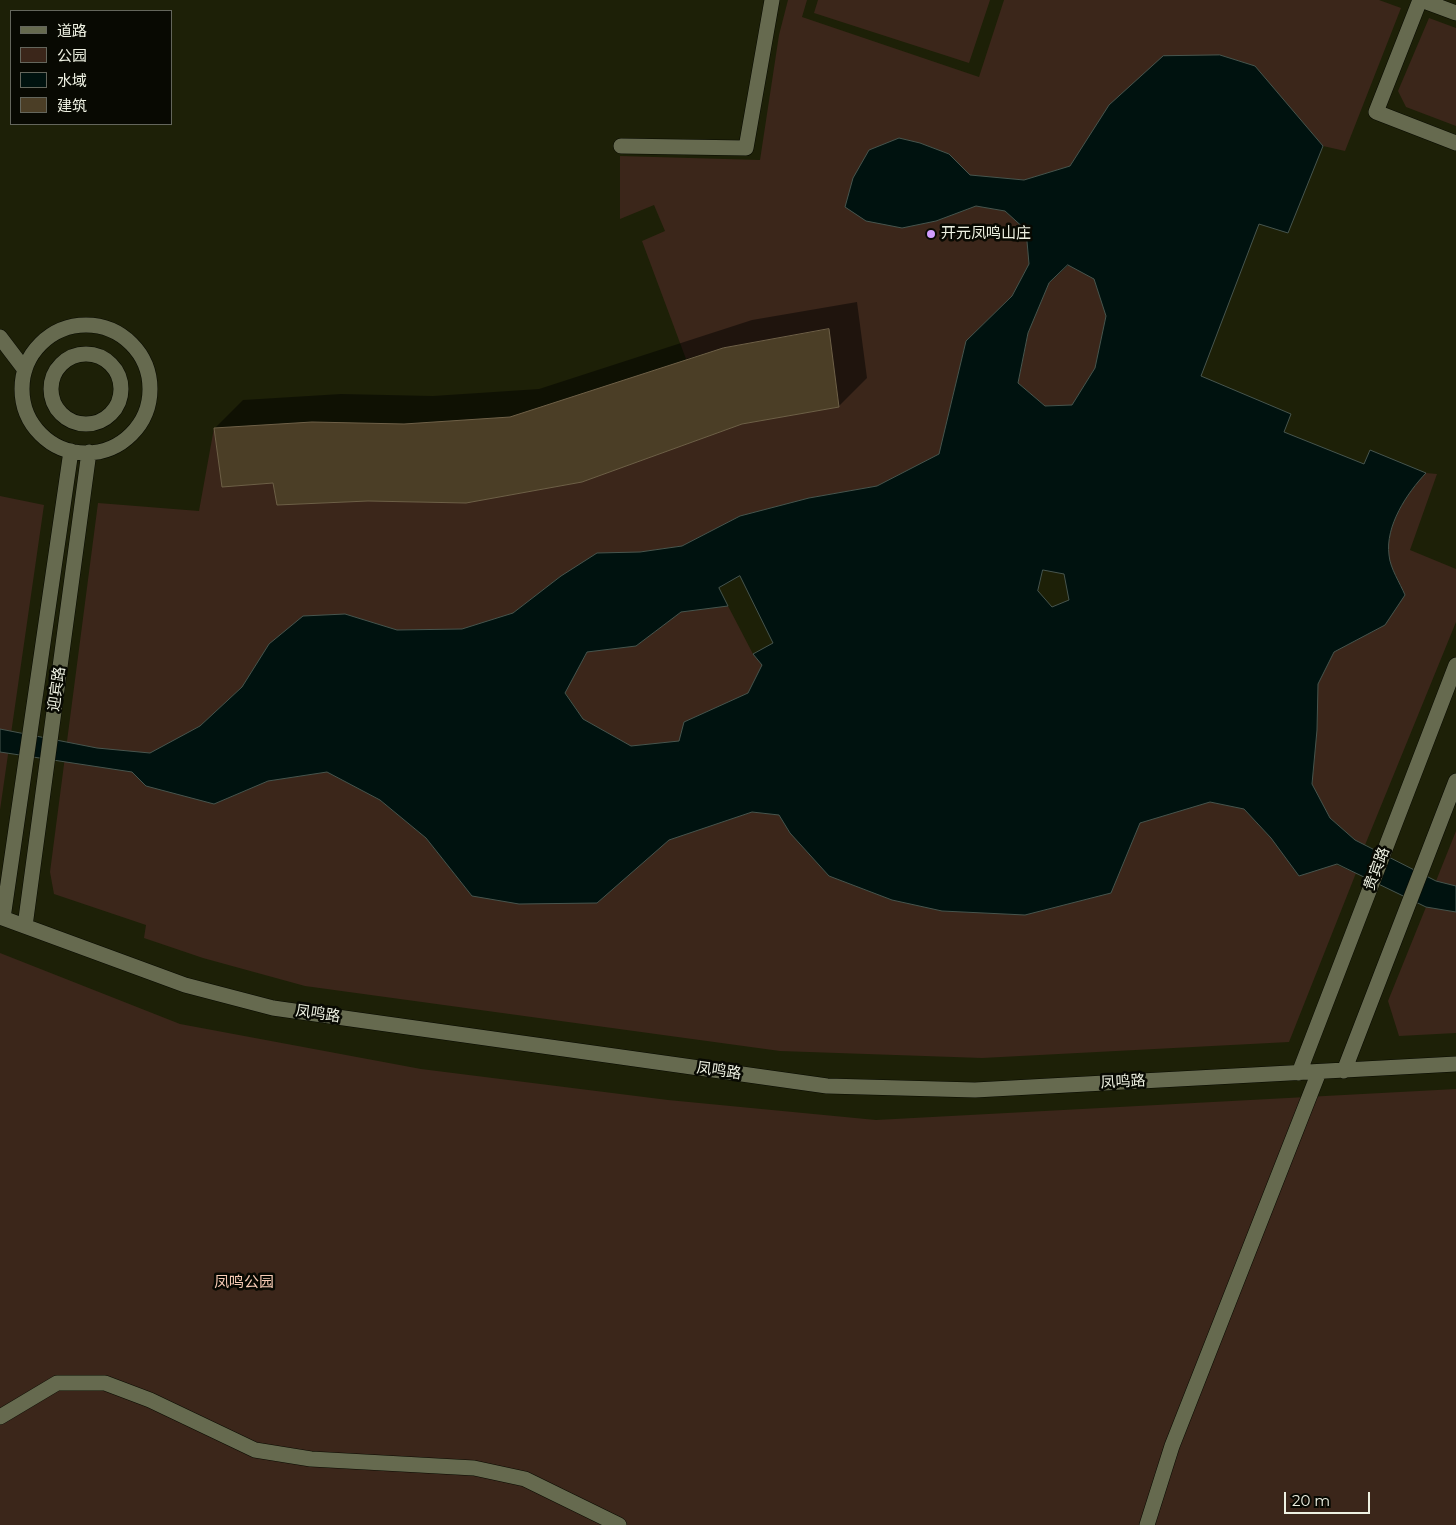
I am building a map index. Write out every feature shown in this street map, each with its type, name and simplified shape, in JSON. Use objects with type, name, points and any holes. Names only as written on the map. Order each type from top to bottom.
[{"type":"street","points":[[621,146],[746,148],[772,0]]},
{"type":"street","points":[[1456,13],[1421,0],[1376,112],[1456,143]]},
{"type":"street","points":[[91,325],[112,330],[130,342],[143,359],[150,386],[150,401],[142,421],[128,437],[110,448],[89,452],[71,451],[52,442],[37,428],[26,410],[22,390],[25,370],[35,350],[50,335],[70,326],[91,325]]},
{"type":"street","points":[[0,337],[25,370]]},
{"type":"street","points":[[89,353],[101,356],[111,363],[120,378],[122,396],[118,406],[110,416],[100,422],[88,424],[67,419],[58,411],[53,401],[51,389],[52,378],[58,367],[66,359],[77,354],[89,353]]},
{"type":"street","points":[[0,356],[25,370]]},
{"type":"street","name":"迎宾路","points":[[2,917],[71,451]]},
{"type":"street","name":"迎宾路","points":[[25,926],[89,452]]},
{"type":"street","name":"贵宾路","points":[[1299,1073],[1456,665]]},
{"type":"street","points":[[1344,1071],[1456,781]]},
{"type":"street","name":"凤鸣路","points":[[2,917],[185,985],[273,1008],[827,1086],[975,1090],[1456,1064]]},
{"type":"street","points":[[1147,1525],[1172,1446],[1319,1072]]},
{"type":"street","points":[[0,1417],[57,1382],[105,1383],[150,1400],[255,1450],[311,1459],[474,1468],[525,1479],[619,1525]]},
{"type":"green space","points":[[788,0],[807,0],[802,17],[979,77],[1004,0],[1379,0],[1401,8],[1345,151],[1323,146],[1255,66],[1220,55],[1163,56],[1090,138],[1070,166],[1024,180],[970,175],[949,154],[920,143],[899,138],[869,150],[902,228],[936,221],[976,206],[1005,211],[1026,230],[1029,264],[1012,296],[966,341],[939,454],[877,486],[809,498],[740,516],[682,546],[640,552],[561,576],[513,613],[462,629],[397,630],[345,614],[269,644],[242,687],[200,726],[150,754],[214,804],[268,781],[327,772],[380,800],[426,838],[472,896],[597,903],[669,840],[752,812],[779,815],[790,833],[829,876],[892,900],[942,911],[1025,915],[1111,893],[1140,823],[1210,802],[1244,809],[1271,838],[1356,873],[1289,1042],[982,1058],[780,1051],[305,986],[203,958],[144,938],[146,925],[54,894],[50,872],[98,503],[199,511],[214,428],[222,487],[273,483],[277,505],[368,501],[466,503],[582,482],[742,424],[839,407],[829,330],[723,348],[686,359],[642,241],[665,231],[654,205],[620,219],[620,156],[760,160],[779,35]]},
{"type":"green space","points":[[818,0],[990,0],[969,63],[814,13]]},
{"type":"green space","points":[[1429,18],[1456,28],[1456,126],[1406,107],[1398,91]]},
{"type":"green space","points":[[1068,265],[1094,278],[1106,316],[1095,368],[1072,405],[1045,406],[1018,383],[1028,333],[1049,283]]},
{"type":"green space","points":[[1426,473],[1437,474],[1410,550],[1456,569],[1456,622],[1365,845],[1355,840],[1330,818],[1312,784],[1317,730],[1318,684],[1334,652],[1385,625],[1405,595],[1390,561],[1390,533],[1405,500]]},
{"type":"green space","points":[[0,496],[44,505],[0,810]]},
{"type":"green space","points":[[728,606],[753,654],[763,665],[748,693],[684,722],[680,741],[631,746],[583,719],[565,692],[587,652],[636,646],[681,612]]},
{"type":"green space","points":[[1456,831],[1456,886],[1436,881]]},
{"type":"green space","points":[[1426,907],[1456,912],[1456,1033],[1399,1036],[1388,1001]]},
{"type":"green space","name":"凤鸣公园","points":[[0,953],[180,1024],[421,1069],[668,1100],[876,1120],[1456,1089],[1456,1525],[0,1525]]},
{"type":"water","points":[[1220,55],[1255,66],[1323,146],[1288,233],[1259,224],[1201,376],[1291,414],[1284,432],[1364,464],[1370,450],[1426,473],[1405,500],[1390,533],[1390,560],[1405,595],[1385,625],[1334,652],[1318,684],[1317,730],[1312,784],[1330,818],[1355,840],[1436,881],[1456,886],[1456,912],[1426,907],[1337,864],[1299,876],[1271,838],[1244,809],[1210,802],[1140,823],[1111,893],[1025,915],[942,911],[892,900],[829,876],[790,833],[779,815],[752,812],[669,840],[597,903],[519,904],[472,896],[426,838],[380,800],[327,772],[268,781],[214,804],[146,786],[132,772],[0,752],[0,729],[97,748],[150,753],[200,726],[242,687],[269,644],[303,616],[345,614],[397,630],[462,629],[513,613],[561,576],[597,553],[640,552],[682,546],[740,516],[809,498],[877,486],[939,454],[966,341],[1012,296],[1029,264],[1026,230],[1005,211],[976,206],[936,221],[902,228],[866,221],[845,207],[853,178],[869,150],[899,138],[920,143],[949,154],[970,175],[1024,180],[1070,166],[1109,105],[1163,56]],"holes":[[[1068,265],[1094,279],[1106,316],[1095,368],[1072,405],[1045,406],[1018,383],[1028,333],[1049,283]],[[1043,570],[1064,574],[1069,600],[1052,607],[1038,591]],[[740,576],[773,643],[753,654],[762,665],[748,693],[684,722],[679,741],[631,746],[583,719],[565,693],[587,652],[636,646],[681,612],[728,606],[719,588]]]},
{"type":"building","points":[[829,329],[839,407],[742,424],[582,482],[466,503],[368,501],[277,505],[273,483],[222,487],[214,428],[312,422],[404,424],[510,417],[723,348]]},
{"type":"place","name":"开元凤鸣山庄","points":[[931,234]]}]
